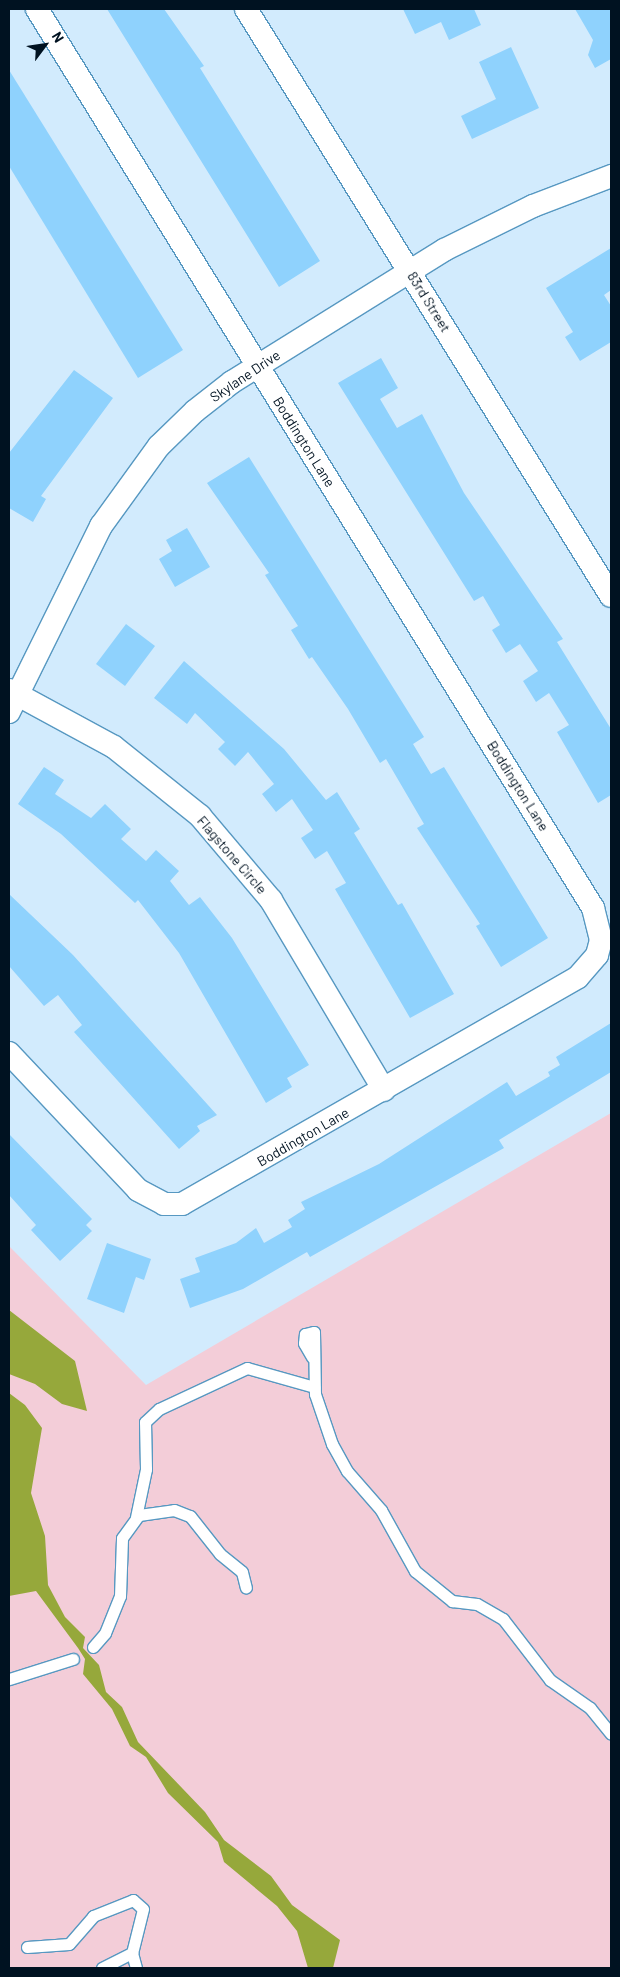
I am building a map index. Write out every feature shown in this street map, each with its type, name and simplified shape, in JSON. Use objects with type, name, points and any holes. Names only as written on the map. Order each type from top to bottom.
[{"type":"street","name":"Boddington Lane","points":[[9,1053],[138,1190],[164,1204],[198,1198],[578,977],[597,955],[600,925],[37,9]]},
{"type":"street","name":"83rd Street","points":[[246,9],[611,596]]},
{"type":"street","name":"Skylane Drive","points":[[12,699],[101,526],[129,483],[195,411],[257,367],[410,272],[492,224],[611,176]]},
{"type":"street","name":"Flagstone Circle","points":[[12,699],[105,742],[158,779],[231,850],[285,922],[384,1090]]},
{"type":"lane","points":[[312,1357],[314,1387],[332,1444],[347,1471],[381,1510],[415,1571],[452,1601],[477,1604],[503,1619],[550,1680],[590,1708],[611,1734]]},
{"type":"lane","points":[[93,1647],[105,1633],[120,1596],[122,1538],[136,1517],[146,1469],[145,1422],[159,1410],[247,1368],[314,1387]]},
{"type":"lane","points":[[136,1517],[174,1510],[190,1516],[220,1554],[242,1572],[246,1588]]},
{"type":"lane","points":[[9,1680],[73,1659]]},
{"type":"lane","points":[[27,1947],[69,1944],[93,1916],[133,1900],[140,1904],[143,1914],[132,1953],[136,1968]]},
{"type":"lane","points":[[102,1968],[132,1953]]},
{"type":"shaded area","points":[[611,1113],[611,1968],[9,1968],[9,1246],[146,1385]]},
{"type":"shaded area","points":[[9,1310],[75,1361],[87,1411],[62,1404],[35,1384],[9,1374]]},
{"type":"shaded area","points":[[9,1393],[25,1405],[42,1428],[31,1493],[45,1536],[48,1585],[65,1617],[85,1637],[83,1648],[99,1665],[106,1692],[122,1707],[138,1742],[205,1812],[224,1840],[271,1876],[292,1905],[340,1940],[333,1968],[308,1968],[297,1931],[277,1906],[224,1862],[218,1842],[168,1793],[146,1757],[130,1746],[112,1709],[83,1674],[85,1659],[36,1591],[9,1596]]},
{"type":"building","points":[[107,9],[164,9],[204,66],[200,68],[320,261],[279,287]]},
{"type":"building","points":[[403,9],[474,9],[481,25],[449,40],[441,22],[415,34]]},
{"type":"building","points":[[575,9],[611,9],[611,59],[595,68],[588,55],[593,40]]},
{"type":"building","points":[[511,47],[539,108],[472,139],[461,116],[496,99],[479,62]]},
{"type":"building","points":[[9,70],[183,350],[138,378],[9,166]]},
{"type":"building","points":[[611,248],[611,290],[604,295],[611,306],[611,342],[580,361],[565,337],[573,332],[546,288]]},
{"type":"building","points":[[381,358],[398,388],[380,399],[397,428],[422,414],[464,493],[563,639],[557,642],[611,729],[611,795],[598,803],[557,732],[569,725],[549,693],[536,702],[523,681],[538,671],[520,644],[506,653],[492,630],[500,625],[483,596],[474,601],[338,383]]},
{"type":"building","points":[[74,370],[113,398],[41,496],[46,499],[33,522],[9,508],[9,453]]},
{"type":"building","points":[[249,457],[424,737],[413,744],[431,774],[444,767],[548,938],[501,967],[476,926],[480,924],[417,828],[424,824],[386,759],[380,763],[348,709],[312,657],[309,659],[291,630],[298,626],[265,575],[269,573],[207,483]]},
{"type":"building","points":[[187,528],[210,567],[175,587],[159,559],[172,551],[166,540]]},
{"type":"building","points":[[126,624],[155,646],[125,686],[96,664]]},
{"type":"building","points":[[184,661],[284,749],[326,800],[337,792],[360,829],[354,833],[398,905],[402,903],[454,994],[410,1018],[335,889],[346,883],[327,851],[315,859],[301,838],[313,830],[292,799],[276,812],[262,794],[274,784],[248,752],[235,766],[218,749],[225,742],[195,713],[187,724],[154,698]]},
{"type":"building","points":[[44,767],[64,780],[55,794],[91,818],[105,804],[131,829],[121,839],[146,861],[156,850],[179,871],[170,881],[189,905],[200,897],[232,938],[309,1065],[287,1078],[292,1087],[266,1103],[179,953],[138,900],[135,903],[61,834],[18,804]]},
{"type":"building","points":[[9,894],[73,955],[217,1115],[197,1126],[200,1131],[179,1149],[74,1032],[82,1025],[58,995],[44,1006],[9,966]]},
{"type":"building","points":[[611,1023],[611,1072],[499,1140],[504,1148],[310,1257],[307,1252],[243,1289],[190,1308],[180,1279],[200,1272],[195,1258],[236,1243],[256,1228],[264,1243],[292,1227],[288,1220],[305,1209],[301,1202],[379,1164],[507,1082],[516,1096],[550,1076],[548,1072],[560,1065],[556,1057]]},
{"type":"building","points":[[9,1134],[92,1219],[86,1225],[92,1231],[60,1261],[31,1230],[36,1225],[9,1195]]},
{"type":"building","points":[[107,1243],[151,1259],[144,1280],[136,1277],[124,1313],[87,1299]]}]
